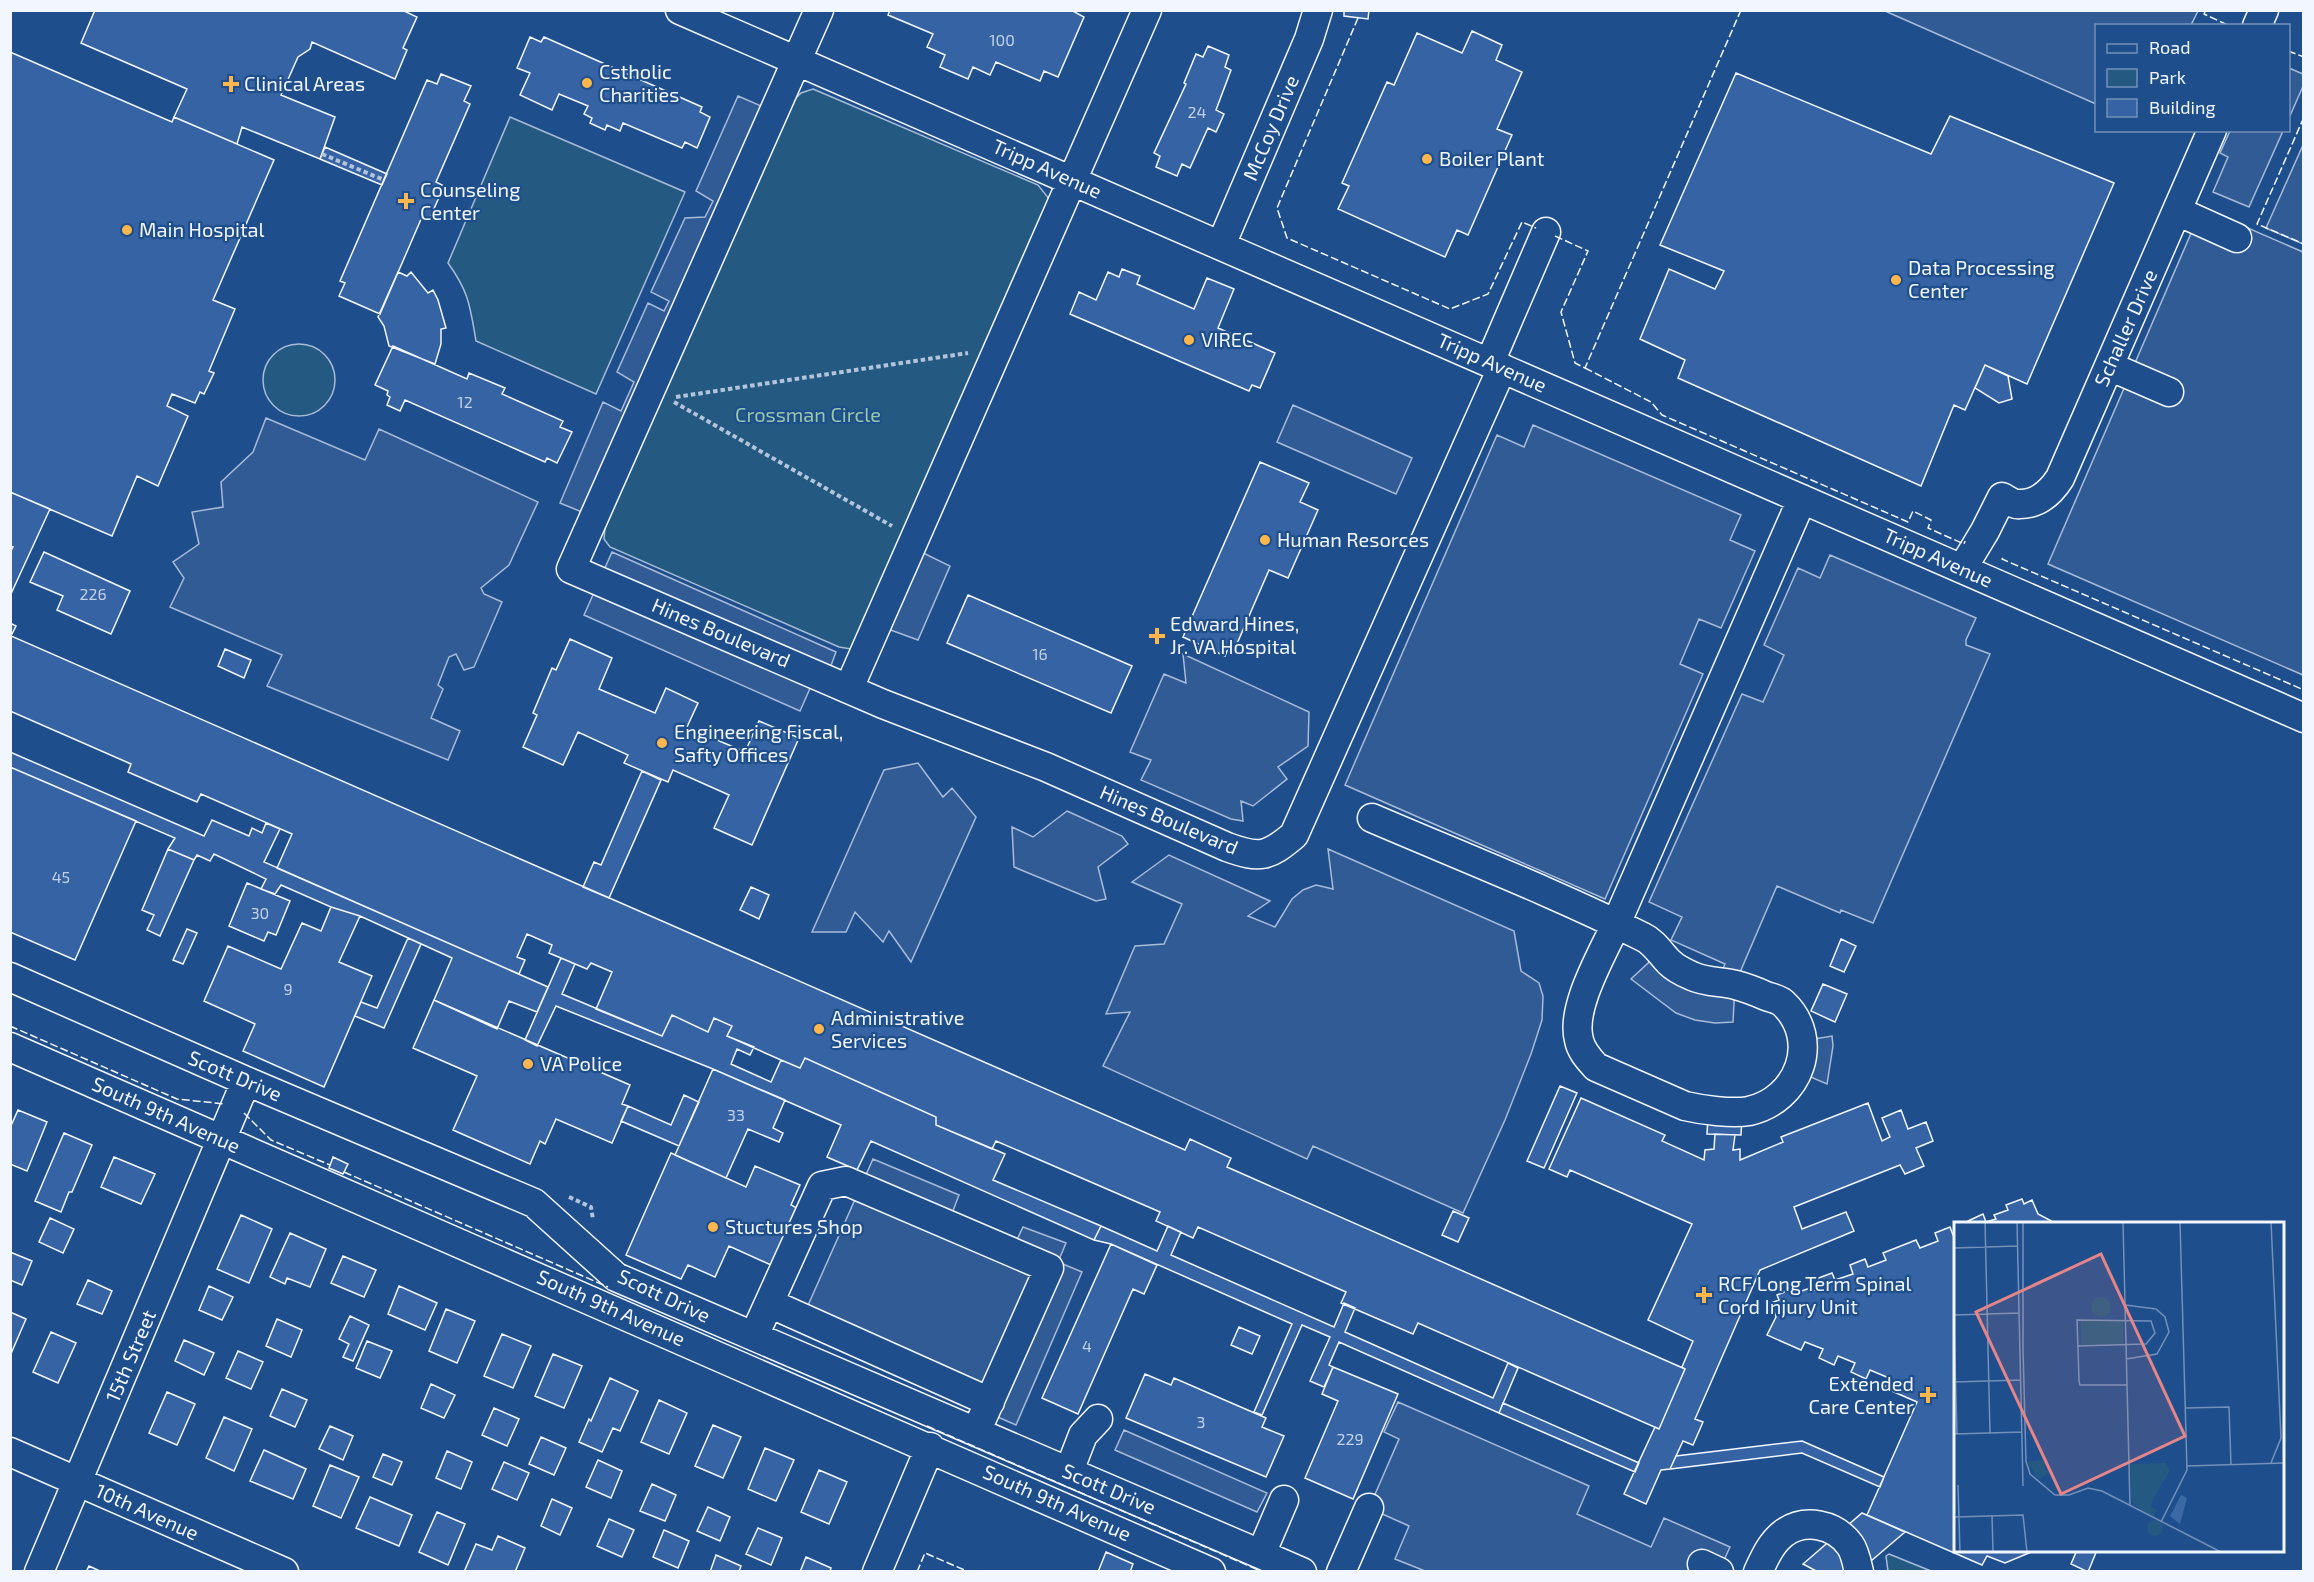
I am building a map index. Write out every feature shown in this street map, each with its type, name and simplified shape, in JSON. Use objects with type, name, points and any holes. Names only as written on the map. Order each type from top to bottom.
[{"type":"street","name":"Tripp Avenue","points":[[680,10],[2304,718]]},
{"type":"street","points":[[798,60],[819,10]]},
{"type":"street","points":[[849,688],[1147,10]]},
{"type":"street","name":"McCoy Drive","points":[[1221,244],[1309,39],[1318,10]]},
{"type":"street","points":[[2258,24],[2264,10]]},
{"type":"street","name":"Hines Boulevard","points":[[798,60],[571,569],[883,704],[1046,767],[1227,847],[1252,854],[1270,854],[1294,835],[1496,365],[1546,232]]},
{"type":"street","name":"Schaller Drive","points":[[1971,573],[2010,501],[2046,495],[2055,487],[2211,132]]},
{"type":"street","points":[[2177,211],[2237,238]]},
{"type":"street","points":[[2109,366],[2169,392]]},
{"type":"street","points":[[1372,818],[1616,924],[1647,938],[1671,964],[1691,976],[1711,983],[1735,984],[1780,1001],[1794,1014],[1802,1034],[1803,1052],[1798,1072],[1786,1091],[1765,1105],[1747,1111],[1699,1110],[1596,1068],[1586,1056],[1578,1039],[1578,1023],[1587,989],[1616,924],[1802,499]]},
{"type":"street","name":"Scott Drive","points":[[10,977],[246,1081],[534,1203],[616,1277],[1302,1572]]},
{"type":"street","name":"South 9th Avenue","points":[[10,1047],[930,1447],[1211,1572]]},
{"type":"street","name":"15th Street","points":[[39,1572],[246,1081]]},
{"type":"street","points":[[754,1336],[822,1186],[846,1181],[1049,1268],[976,1432]]},
{"type":"street","points":[[769,1304],[990,1402]]},
{"type":"street","points":[[1069,1471],[1083,1435],[1098,1419]]},
{"type":"street","points":[[877,1572],[930,1447]]},
{"type":"street","name":"10th Avenue","points":[[10,1452],[284,1572]]},
{"type":"street","points":[[1261,1554],[1284,1500]]},
{"type":"street","points":[[1341,1572],[1369,1508]]},
{"type":"street","points":[[1758,1572],[1767,1551],[1783,1534],[1797,1526],[1811,1524],[1828,1527],[1850,1544],[1858,1572]]},
{"type":"path","points":[[322,154],[384,180]]},
{"type":"path","points":[[895,527],[668,398],[973,352]]},
{"type":"path","points":[[559,1192],[591,1207],[594,1225]]},
{"type":"green space","name":"Crossman Circle","points":[[813,89],[1038,185],[1050,200],[851,649],[839,647],[610,547],[604,539],[605,528],[792,102],[801,93]]},
{"type":"green space","points":[[510,117],[685,192],[596,394],[476,341],[468,300],[448,263]]},
{"type":"green space","points":[[299,344],[319,350],[329,360],[335,380],[329,400],[319,410],[299,416],[279,410],[269,400],[263,380],[269,360],[279,350]]},
{"type":"green space","points":[[1889,1554],[1931,1571],[1888,1571],[1886,1556]]},
{"type":"shaded area","points":[[1885,11],[2198,11],[2192,24],[2095,24],[2095,104]]},
{"type":"shaded area","points":[[2290,68],[2303,74],[2304,84],[2290,116]]},
{"type":"shaded area","points":[[738,96],[775,112],[594,517],[560,503],[603,402],[621,411],[634,382],[617,372],[648,303],[664,311],[669,301],[651,292],[685,218],[705,217],[713,201],[696,191]]},
{"type":"shaded area","points":[[2230,132],[2283,132],[2249,207],[2213,192],[2228,157],[2220,153]]},
{"type":"shaded area","points":[[2303,145],[2304,244],[2266,228]]},
{"type":"shaded area","points":[[2202,208],[2303,252],[2303,675],[2048,564]]},
{"type":"shaded area","points":[[1293,405],[1412,458],[1396,494],[1277,442]]},
{"type":"shaded area","points":[[266,418],[365,460],[379,429],[538,502],[509,565],[481,588],[484,594],[502,602],[474,667],[464,670],[456,654],[449,657],[438,685],[443,689],[431,718],[460,731],[448,760],[267,686],[282,655],[170,607],[184,578],[173,562],[199,544],[192,512],[223,507],[221,482],[253,452]]},
{"type":"shaded area","points":[[1533,425],[1741,515],[1730,540],[1755,551],[1721,628],[1699,619],[1680,664],[1703,674],[1605,899],[1345,785],[1497,435],[1524,447]]},
{"type":"shaded area","points":[[911,547],[950,566],[918,640],[877,625]]},
{"type":"shaded area","points":[[612,552],[836,652],[826,679],[816,675],[800,711],[584,615]]},
{"type":"shaded area","points":[[1830,555],[1976,618],[1966,645],[1990,654],[1873,923],[1841,910],[1840,913],[1777,886],[1735,984],[1733,1022],[1715,1023],[1695,1020],[1676,1013],[1631,979],[1660,952],[1717,983],[1725,964],[1671,940],[1682,917],[1649,902],[1742,694],[1763,702],[1784,655],[1764,645],[1798,568],[1820,578]]},
{"type":"shaded area","points":[[1183,654],[1309,712],[1308,746],[1278,767],[1287,779],[1253,806],[1241,801],[1243,821],[1231,819],[1141,780],[1151,760],[1130,752],[1164,674],[1186,683]]},
{"type":"shaded area","points":[[918,763],[943,797],[952,788],[976,817],[911,962],[889,931],[883,942],[855,912],[846,932],[812,932],[884,770]]},
{"type":"shaded area","points":[[1067,811],[1122,836],[1128,844],[1098,867],[1106,899],[1096,901],[1014,867],[1012,827],[1033,837]]},
{"type":"shaded area","points":[[1328,849],[1514,931],[1521,971],[1539,983],[1543,996],[1542,1020],[1531,1054],[1505,1120],[1463,1213],[1313,1146],[1307,1159],[1103,1066],[1130,1012],[1106,1014],[1135,946],[1164,944],[1182,904],[1132,882],[1169,855],[1270,901],[1248,916],[1275,927],[1292,899],[1303,890],[1316,885],[1333,889]]},
{"type":"shaded area","points":[[1832,1036],[1833,1046],[1827,1084],[1799,1072],[1802,1041]]},
{"type":"shaded area","points":[[873,1159],[959,1195],[951,1216],[1015,1244],[1023,1227],[1066,1243],[1058,1262],[1082,1272],[1016,1425],[797,1330]]},
{"type":"shaded area","points":[[1398,1402],[1589,1486],[1577,1514],[1651,1547],[1664,1518],[1730,1547],[1719,1571],[1425,1571],[1395,1559],[1409,1526],[1369,1508],[1399,1439],[1384,1432]]},
{"type":"shaded area","points":[[1124,1430],[1267,1493],[1257,1512],[1115,1450]]},
{"type":"building","name":"Clinical Areas","points":[[95,10],[402,10],[417,17],[403,48],[407,50],[395,79],[312,42],[310,49],[298,57],[281,95],[335,117],[320,159],[242,127],[237,144],[174,117],[187,89],[81,43]]},
{"type":"building","points":[[890,10],[1071,10],[1084,17],[1058,77],[1044,71],[1040,81],[996,62],[990,75],[973,67],[968,79],[940,67],[945,55],[927,47],[933,34],[888,15]]},
{"type":"building","points":[[1344,10],[1369,10],[1368,19],[1344,16]]},
{"type":"building","name":"Boiler Plant","points":[[1472,31],[1502,45],[1496,60],[1522,72],[1497,129],[1512,135],[1468,235],[1457,230],[1445,257],[1338,209],[1349,186],[1342,183],[1387,82],[1394,85],[1417,33],[1462,53]]},
{"type":"building","name":"Cstholic Charities","points":[[530,37],[541,42],[544,37],[702,107],[700,112],[710,117],[697,148],[685,142],[682,148],[623,123],[620,131],[607,125],[605,130],[590,123],[592,118],[584,114],[588,106],[559,94],[552,110],[520,95],[530,73],[517,68]]},
{"type":"building","points":[[1208,46],[1229,55],[1225,67],[1231,70],[1216,110],[1224,114],[1216,132],[1208,128],[1190,168],[1182,164],[1177,176],[1156,167],[1160,156],[1154,153],[1186,84],[1184,83],[1196,54],[1203,57]]},
{"type":"building","name":"Main Hospital","points":[[10,52],[172,122],[174,117],[274,160],[213,300],[235,309],[209,371],[214,373],[204,394],[200,392],[195,403],[172,394],[167,406],[188,416],[158,486],[137,476],[112,536],[10,492]]},
{"type":"building","name":"Data Processing Center","points":[[1736,73],[1931,154],[1950,116],[2114,183],[2027,384],[1985,365],[1965,410],[1954,405],[1921,486],[1678,378],[1685,360],[1640,339],[1669,269],[1715,289],[1724,271],[1660,245]]},
{"type":"building","name":"Counseling Center","points":[[441,74],[471,86],[464,101],[470,104],[436,182],[444,186],[429,220],[422,217],[380,314],[339,296],[345,283],[340,281],[427,80],[437,84]]},
{"type":"building","points":[[325,147],[387,174],[382,185],[320,159]]},
{"type":"building","name":"VIREC","points":[[1122,269],[1140,276],[1137,284],[1194,309],[1207,278],[1234,289],[1218,328],[1275,353],[1260,388],[1252,385],[1249,391],[1070,314],[1079,292],[1096,300],[1108,272],[1119,277]]},
{"type":"building","points":[[398,272],[407,276],[411,272],[428,293],[433,290],[438,300],[446,328],[441,329],[441,344],[435,364],[389,346],[384,326],[378,317]]},
{"type":"building","points":[[393,346],[467,379],[469,373],[505,388],[502,394],[563,421],[560,427],[572,432],[557,463],[547,458],[545,462],[405,400],[400,411],[387,405],[390,397],[387,395],[388,391],[375,385]]},
{"type":"building","points":[[1985,365],[2008,376],[2012,399],[1999,403],[1975,388]]},
{"type":"building","name":"Human Resorces","points":[[1260,462],[1309,483],[1300,502],[1318,510],[1288,578],[1269,570],[1236,646],[1230,644],[1225,656],[1183,637]]},
{"type":"building","points":[[10,492],[50,509],[10,596],[10,553],[13,547],[10,546]]},
{"type":"building","points":[[44,552],[130,591],[111,634],[57,610],[63,596],[30,582]]},
{"type":"building","points":[[968,595],[1132,666],[1111,713],[947,643]]},
{"type":"building","name":"Administrative Services","points":[[10,623],[16,626],[11,636],[1185,1150],[1190,1139],[1231,1158],[1227,1167],[1685,1369],[1659,1429],[1418,1323],[1413,1334],[1341,1303],[1346,1292],[1198,1227],[1193,1238],[1156,1221],[1160,1212],[996,1141],[992,1149],[936,1125],[936,1117],[805,1058],[800,1068],[781,1060],[727,1036],[732,1026],[714,1018],[708,1032],[672,1015],[662,1036],[596,1009],[612,972],[591,963],[587,969],[549,953],[552,945],[527,934],[517,957],[525,960],[519,974],[277,868],[292,834],[201,794],[197,802],[128,772],[131,764],[10,711]]},
{"type":"building","name":"Engineering Fiscal, Safty Offices","points":[[570,639],[612,658],[599,689],[655,713],[666,688],[698,703],[687,727],[745,752],[759,721],[799,738],[752,845],[714,828],[729,795],[673,770],[668,782],[624,763],[628,755],[578,732],[563,765],[523,747],[537,715],[533,713],[552,668],[556,670]]},
{"type":"building","points":[[225,649],[251,660],[244,678],[218,666]]},
{"type":"building","points":[[10,752],[204,836],[212,820],[249,836],[252,828],[262,833],[266,823],[280,829],[264,862],[548,987],[537,1012],[509,1001],[497,1029],[434,1000],[452,958],[360,916],[331,907],[281,885],[275,894],[261,889],[266,879],[214,854],[210,861],[197,855],[194,860],[168,849],[175,838],[10,767]]},
{"type":"building","points":[[10,767],[136,821],[75,960],[10,932]]},
{"type":"building","points":[[642,771],[661,780],[609,898],[583,887],[594,862],[601,865]]},
{"type":"building","points":[[168,849],[194,860],[160,936],[147,930],[154,915],[142,910]]},
{"type":"building","points":[[247,883],[290,901],[276,935],[268,932],[264,941],[229,926]]},
{"type":"building","points":[[751,887],[769,895],[759,919],[740,910]]},
{"type":"building","points":[[331,907],[360,916],[339,962],[372,976],[324,1087],[243,1051],[255,1024],[204,1001],[228,946],[281,969],[302,923],[321,931]]},
{"type":"building","points":[[187,929],[197,933],[183,964],[173,960]]},
{"type":"building","points":[[408,938],[421,944],[384,1028],[355,1016],[361,1002],[377,1008]]},
{"type":"building","points":[[1841,939],[1856,946],[1844,972],[1830,966]]},
{"type":"building","points":[[561,958],[575,964],[562,994],[662,1036],[672,1015],[708,1032],[714,1018],[732,1026],[727,1036],[754,1047],[750,1055],[737,1049],[731,1064],[771,1082],[781,1060],[800,1068],[805,1058],[936,1117],[936,1125],[1005,1154],[993,1180],[1101,1226],[1094,1240],[871,1141],[857,1170],[827,1157],[841,1125],[713,1069],[556,1006],[537,1046],[525,1040]]},
{"type":"building","points":[[1823,984],[1847,994],[1835,1022],[1811,1011]]},
{"type":"building","points":[[434,1000],[630,1085],[622,1104],[628,1106],[612,1143],[556,1119],[545,1144],[540,1141],[530,1164],[453,1130],[477,1076],[413,1048]]},
{"type":"building","points":[[713,1069],[785,1100],[773,1128],[783,1133],[779,1142],[748,1129],[726,1178],[675,1155]]},
{"type":"building","points":[[1560,1086],[1577,1093],[1544,1168],[1527,1161]]},
{"type":"building","points":[[684,1095],[699,1102],[679,1146],[621,1121],[628,1106],[671,1125]]},
{"type":"building","name":"RCF Long Term Spinal Cord Injury Unit","points":[[1581,1098],[1665,1135],[1662,1141],[1704,1160],[1705,1150],[1714,1149],[1715,1134],[1735,1135],[1733,1150],[1740,1149],[1740,1160],[1783,1142],[1781,1137],[1868,1103],[1882,1141],[1890,1137],[1882,1118],[1901,1110],[1908,1129],[1926,1122],[1933,1141],[1916,1148],[1924,1166],[1905,1174],[1900,1165],[1794,1207],[1802,1229],[1846,1212],[1854,1231],[1760,1270],[1695,1419],[1703,1422],[1693,1445],[1683,1441],[1670,1469],[1661,1470],[1646,1504],[1624,1494],[1655,1427],[1659,1429],[1685,1369],[1682,1367],[1693,1341],[1648,1320],[1692,1224],[1570,1170],[1567,1177],[1549,1169]]},
{"type":"building","points":[[1709,1099],[1743,1100],[1741,1135],[1707,1134]]},
{"type":"building","points":[[18,1110],[47,1122],[27,1171],[10,1164],[10,1128]]},
{"type":"building","points":[[64,1133],[92,1145],[61,1212],[35,1201]]},
{"type":"building","name":"Stuctures Shop","points":[[671,1153],[746,1187],[755,1166],[800,1185],[791,1205],[797,1208],[771,1265],[729,1246],[715,1277],[688,1265],[681,1279],[626,1255]]},
{"type":"building","points":[[114,1157],[155,1174],[141,1204],[101,1187]]},
{"type":"building","points":[[333,1157],[348,1164],[343,1174],[329,1168]]},
{"type":"building","points":[[2022,1199],[2024,1204],[2032,1200],[2038,1214],[2053,1222],[1986,1222],[1996,1219],[1994,1215],[2008,1210],[2006,1205]]},
{"type":"building","points":[[1453,1211],[1469,1218],[1458,1242],[1442,1235]]},
{"type":"building","points":[[1983,1214],[1986,1222],[1968,1222],[1968,1221]]},
{"type":"building","points":[[241,1215],[272,1229],[249,1283],[217,1269]]},
{"type":"building","points":[[50,1218],[74,1229],[63,1253],[39,1242]]},
{"type":"building","points":[[1101,1226],[1157,1251],[1168,1226],[1181,1232],[1171,1255],[1334,1327],[1344,1303],[1355,1308],[1345,1332],[1493,1398],[1508,1363],[1518,1368],[1499,1413],[1339,1342],[1329,1365],[1333,1367],[1324,1387],[1310,1381],[1330,1337],[1302,1325],[1262,1415],[1254,1412],[1292,1324],[1111,1244],[1094,1240]]},
{"type":"building","name":"Extended Care Center","points":[[1950,1227],[1954,1235],[1954,1552],[2031,1552],[2005,1563],[1987,1556],[1982,1565],[1867,1515],[1917,1402],[1885,1388],[1889,1378],[1870,1370],[1866,1379],[1851,1372],[1855,1363],[1838,1356],[1834,1365],[1819,1358],[1823,1349],[1805,1342],[1801,1350],[1767,1335],[1776,1317],[1771,1303],[1779,1300],[1777,1295],[1794,1288],[1796,1293],[1810,1288],[1811,1292],[1819,1288],[1816,1279],[1832,1273],[1835,1280],[1853,1274],[1850,1265],[1865,1259],[1868,1267],[1886,1260],[1883,1253],[1916,1240],[1920,1248],[1938,1241],[1935,1233]]},
{"type":"building","points":[[290,1233],[326,1249],[310,1287],[287,1278],[285,1284],[270,1277]]},
{"type":"building","points":[[1111,1244],[1157,1265],[1144,1294],[1133,1289],[1078,1414],[1042,1398]]},
{"type":"building","points":[[10,1252],[32,1261],[22,1285],[10,1280]]},
{"type":"building","points":[[343,1256],[376,1270],[364,1297],[331,1283]]},
{"type":"building","points":[[88,1280],[112,1291],[102,1314],[77,1304]]},
{"type":"building","points":[[209,1286],[233,1297],[222,1320],[199,1310]]},
{"type":"building","points":[[399,1286],[437,1303],[425,1330],[388,1314]]},
{"type":"building","points":[[446,1309],[475,1321],[457,1363],[429,1351]]},
{"type":"building","points":[[10,1312],[26,1319],[10,1356]]},
{"type":"building","points":[[350,1316],[369,1325],[353,1361],[343,1357],[349,1344],[339,1339]]},
{"type":"building","points":[[277,1319],[302,1330],[291,1357],[266,1346]]},
{"type":"building","points":[[1239,1327],[1260,1336],[1252,1354],[1231,1345]]},
{"type":"building","points":[[51,1332],[76,1343],[58,1383],[33,1372]]},
{"type":"building","points":[[502,1334],[531,1346],[513,1388],[484,1376]]},
{"type":"building","points":[[184,1340],[214,1353],[204,1375],[175,1361]]},
{"type":"building","points":[[367,1341],[392,1351],[380,1378],[356,1368]]},
{"type":"building","points":[[238,1351],[263,1362],[251,1389],[226,1378]]},
{"type":"building","points":[[553,1354],[582,1366],[564,1408],[535,1396]]},
{"type":"building","points":[[1333,1367],[1398,1394],[1353,1499],[1305,1478],[1338,1401],[1322,1394]]},
{"type":"building","points":[[1145,1374],[1171,1385],[1174,1378],[1266,1418],[1262,1427],[1284,1436],[1266,1477],[1126,1418]]},
{"type":"building","points":[[610,1378],[638,1391],[620,1431],[613,1428],[602,1452],[579,1442]]},
{"type":"building","points":[[431,1384],[455,1395],[444,1418],[421,1408]]},
{"type":"building","points":[[282,1389],[307,1400],[295,1427],[270,1416]]},
{"type":"building","points":[[167,1392],[195,1404],[177,1445],[149,1433]]},
{"type":"building","points":[[659,1400],[687,1413],[669,1454],[641,1442]]},
{"type":"building","points":[[1503,1403],[1639,1463],[1635,1472],[1499,1413]]},
{"type":"building","points":[[494,1408],[519,1419],[507,1446],[482,1435]]},
{"type":"building","points":[[224,1417],[252,1429],[234,1471],[206,1458]]},
{"type":"building","points":[[713,1425],[741,1437],[723,1478],[695,1466]]},
{"type":"building","points":[[330,1426],[353,1436],[343,1460],[319,1449]]},
{"type":"building","points":[[541,1437],[566,1448],[554,1475],[529,1464]]},
{"type":"building","points":[[1802,1441],[1884,1477],[1880,1487],[1802,1453],[1670,1469],[1676,1456]]},
{"type":"building","points":[[765,1448],[794,1460],[776,1501],[748,1489]]},
{"type":"building","points":[[264,1450],[306,1469],[293,1499],[250,1481]]},
{"type":"building","points":[[447,1451],[472,1462],[461,1489],[436,1478]]},
{"type":"building","points":[[383,1454],[402,1462],[392,1485],[373,1477]]},
{"type":"building","points":[[598,1460],[622,1471],[611,1498],[586,1487]]},
{"type":"building","points":[[504,1462],[529,1473],[517,1500],[492,1489]]},
{"type":"building","points":[[330,1465],[359,1477],[341,1518],[313,1506]]},
{"type":"building","points":[[819,1470],[847,1482],[829,1524],[801,1512]]},
{"type":"building","points":[[652,1484],[676,1495],[665,1521],[640,1511]]},
{"type":"building","points":[[370,1497],[412,1515],[399,1546],[356,1528]]},
{"type":"building","points":[[552,1499],[572,1508],[560,1535],[541,1526]]},
{"type":"building","points":[[708,1507],[730,1517],[720,1541],[697,1531]]},
{"type":"building","points":[[437,1512],[465,1524],[448,1565],[419,1552]]},
{"type":"building","points":[[1862,1513],[1905,1532],[1858,1572],[1818,1572],[1803,1564]]},
{"type":"building","points":[[609,1519],[634,1530],[622,1557],[597,1546]]},
{"type":"building","points":[[758,1528],[782,1538],[771,1565],[746,1554]]},
{"type":"building","points":[[664,1530],[689,1541],[678,1568],[653,1557]]},
{"type":"building","points":[[498,1536],[525,1548],[515,1572],[464,1572],[476,1544],[492,1550]]},
{"type":"building","points":[[1106,1552],[1133,1564],[1130,1572],[1098,1572]]},
{"type":"building","points":[[2076,1552],[2096,1552],[2088,1572],[2071,1564]]},
{"type":"building","points":[[716,1555],[741,1566],[739,1572],[710,1572]]},
{"type":"building","points":[[806,1557],[831,1568],[830,1572],[800,1572]]},
{"type":"building","points":[[89,1566],[102,1572],[86,1572]]},
{"type":"fence","points":[[1555,236],[1588,251],[1561,312],[1575,363],[1585,368],[1741,10]]},
{"type":"fence","points":[[2206,10],[2204,14],[2226,24]]},
{"type":"fence","points":[[1358,18],[1277,208],[1287,238],[1450,309],[1488,294],[1522,222],[1536,228]]},
{"type":"fence","points":[[2290,52],[2304,57]]},
{"type":"fence","points":[[2304,117],[2257,224],[2304,244]]},
{"type":"fence","points":[[1585,368],[1651,402],[1662,415],[1908,522],[1913,511],[1931,520],[1928,528],[1964,544],[1965,541]]},
{"type":"fence","points":[[2003,558],[2304,690]]},
{"type":"fence","points":[[10,1026],[177,1099],[225,1104]]},
{"type":"fence","points":[[244,1113],[271,1140],[330,1165]]},
{"type":"fence","points":[[344,1172],[608,1287]]},
{"type":"fence","points":[[927,1426],[1263,1572]]},
{"type":"fence","points":[[917,1572],[925,1553],[969,1572]]},
{"type":"place","name":"Cstholic Charities","points":[[587,83]]},
{"type":"place","name":"Clinical Areas","points":[[231,84]]},
{"type":"place","name":"Boiler Plant","points":[[1427,159]]},
{"type":"place","name":"Counseling Center","points":[[406,201]]},
{"type":"place","name":"Main Hospital","points":[[127,230]]},
{"type":"place","name":"Data Processing Center","points":[[1896,280]]},
{"type":"place","name":"VIREC","points":[[1189,340]]},
{"type":"place","name":"Human Resorces","points":[[1265,540]]},
{"type":"place","name":"Edward Hines, Jr. VA Hospital","points":[[1157,636]]},
{"type":"place","name":"Engineering Fiscal, Safty Offices","points":[[662,743]]},
{"type":"place","name":"Administrative Services","points":[[819,1029]]},
{"type":"place","name":"VA Police","points":[[528,1064]]},
{"type":"place","name":"Stuctures Shop","points":[[713,1227]]},
{"type":"place","name":"RCF Long Term Spinal Cord Injury Unit","points":[[1704,1295]]},
{"type":"place","name":"Extended Care Center","points":[[1928,1395]]}]
